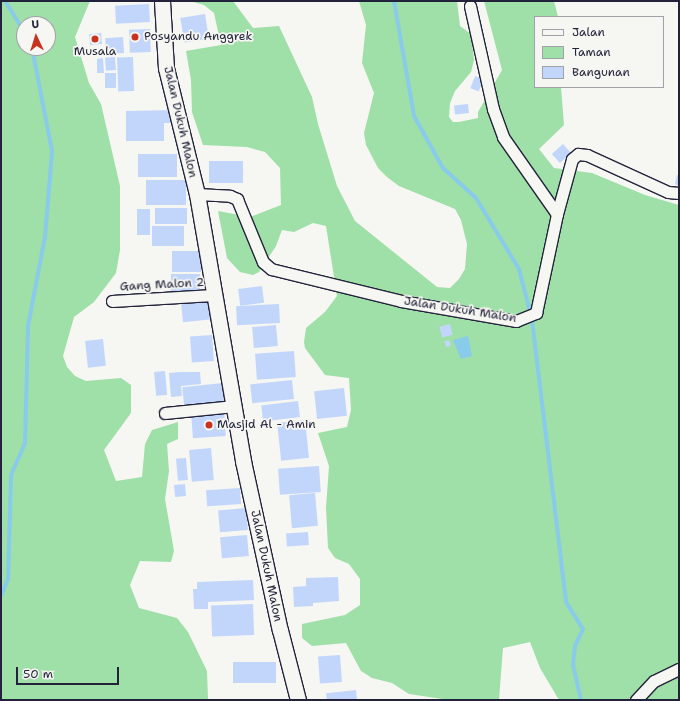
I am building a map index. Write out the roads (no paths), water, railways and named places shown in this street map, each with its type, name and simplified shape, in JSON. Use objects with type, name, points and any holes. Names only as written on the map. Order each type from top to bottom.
[{"type":"street","name":"Jalan Dukuh Malon","points":[[162,1],[166,68],[197,194],[213,295],[243,461],[278,622],[298,700]]},
{"type":"street","points":[[470,6],[493,109],[503,137],[557,214]]},
{"type":"street","name":"Jalan Dukuh Malon","points":[[197,194],[230,196],[237,199],[263,262],[271,269],[401,301],[516,321],[524,320],[536,313],[557,214],[572,159],[578,154],[587,155],[668,192],[679,193]]},
{"type":"street","name":"Gang Malon 2","points":[[112,301],[213,295]]},
{"type":"street","points":[[165,413],[234,406]]},
{"type":"street","points":[[636,700],[654,681],[679,669]]},
{"type":"water","points":[[468,336],[472,356],[461,359],[453,340]]},
{"type":"waterway","points":[[5,1],[16,19]]},
{"type":"waterway","points":[[394,1],[414,116],[443,168],[476,198],[519,269],[532,320],[566,602],[583,629],[575,646],[573,665],[581,700]]},
{"type":"waterway","points":[[1,596],[8,579],[11,475],[25,443],[28,326],[45,237],[52,151],[34,56]]},
{"type":"place","name":"Posyandu Anggrek","points":[[135,37]]},
{"type":"place","name":"Musala","points":[[95,39]]},
{"type":"place","name":"Masjid Al - Amin","points":[[209,425]]}]
